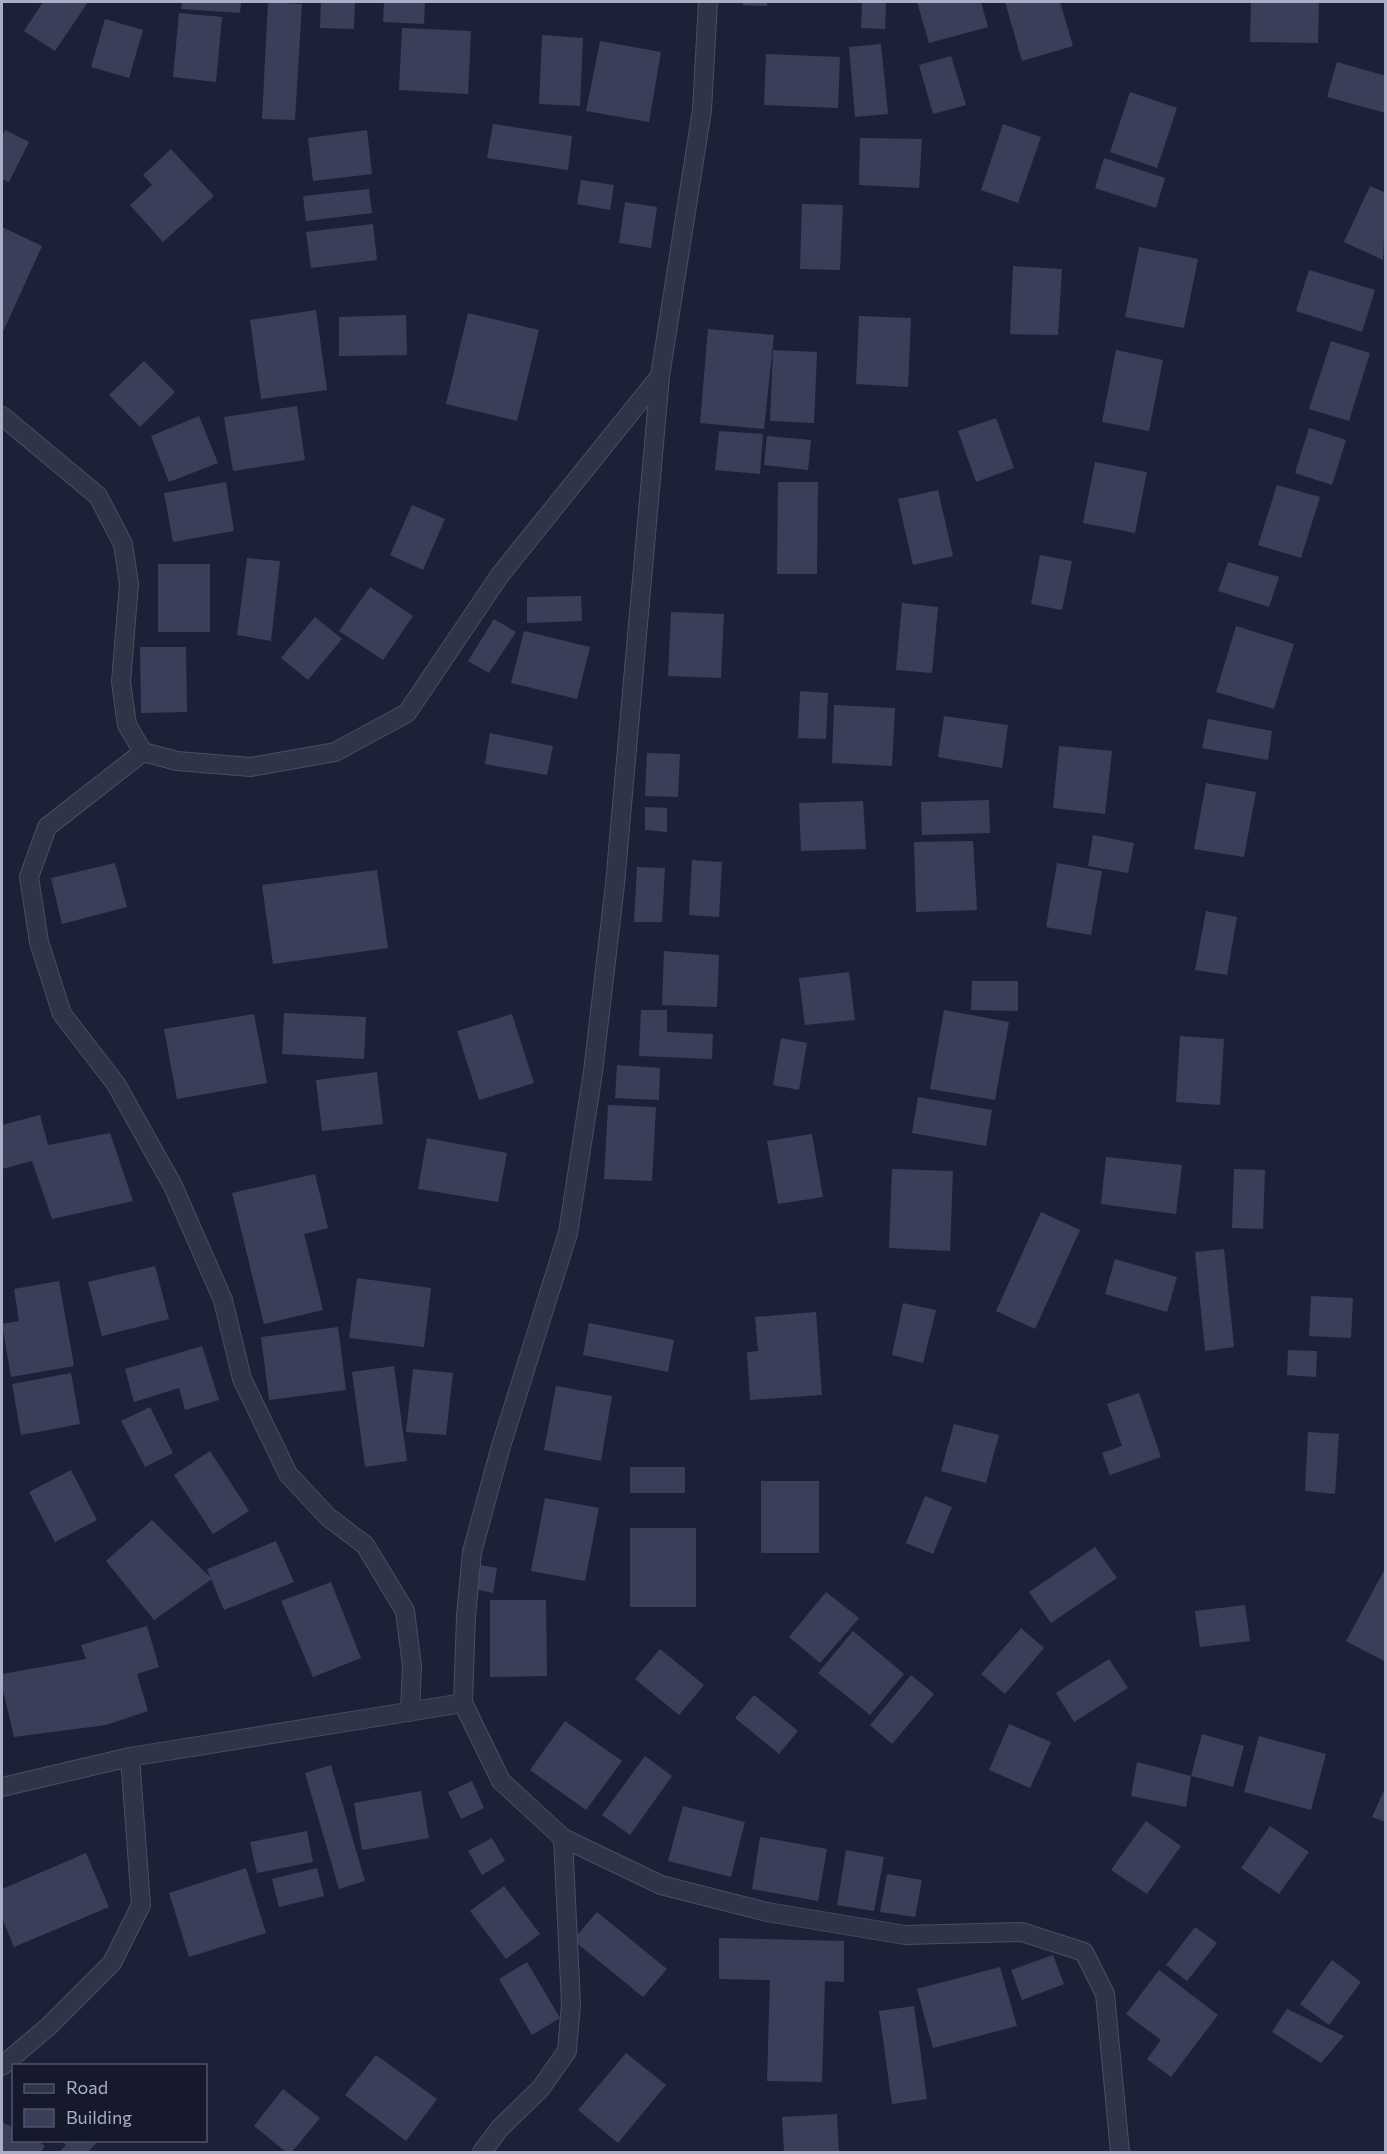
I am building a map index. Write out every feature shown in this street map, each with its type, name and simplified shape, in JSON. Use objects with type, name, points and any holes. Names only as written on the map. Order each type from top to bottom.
[{"type":"street","points":[[708,2],[702,110],[660,376],[615,884],[593,1072],[568,1233],[501,1446],[472,1552],[466,1616],[463,1703],[501,1781],[563,1838],[661,1885],[767,1912],[905,1935],[1022,1932],[1084,1952],[1105,1994],[1120,2152]]},
{"type":"street","points":[[2,416],[98,496],[123,544],[129,584],[121,682],[127,725],[143,752],[177,761],[251,767],[335,752],[407,713],[500,575],[586,472],[660,376]]},
{"type":"street","points":[[143,752],[48,827],[29,877],[39,942],[62,1014],[116,1084],[173,1186],[223,1300],[242,1379],[288,1474],[328,1517],[364,1545],[405,1611],[412,1666],[410,1712]]},
{"type":"street","points":[[2,1787],[130,1757],[463,1703]]},
{"type":"street","points":[[2,2066],[49,2026],[112,1964],[141,1905],[130,1757]]},
{"type":"street","points":[[482,2152],[500,2128],[541,2088],[567,2051],[571,2004],[563,1838]]},
{"type":"building","points":[[43,2],[88,2],[55,51],[24,31]]},
{"type":"building","points":[[182,2],[241,2],[240,13],[181,9]]},
{"type":"building","points":[[268,2],[302,4],[295,120],[262,119]]},
{"type":"building","points":[[321,2],[355,2],[354,29],[320,28]]},
{"type":"building","points":[[384,2],[425,2],[424,24],[383,22]]},
{"type":"building","points":[[743,2],[767,2],[767,6],[743,5]]},
{"type":"building","points":[[862,2],[886,2],[885,29],[861,28]]},
{"type":"building","points":[[917,2],[981,2],[988,27],[929,43]]},
{"type":"building","points":[[1005,2],[1060,2],[1073,46],[1022,61]]},
{"type":"building","points":[[1251,2],[1319,2],[1318,43],[1250,42]]},
{"type":"building","points":[[179,13],[222,17],[216,82],[173,77]]},
{"type":"building","points":[[105,19],[143,30],[129,78],[91,67]]},
{"type":"building","points":[[402,28],[471,31],[468,94],[399,90]]},
{"type":"building","points":[[542,35],[583,38],[580,106],[539,104]]},
{"type":"building","points":[[600,41],[661,52],[649,122],[586,111]]},
{"type":"building","points":[[881,44],[888,114],[855,117],[849,47]]},
{"type":"building","points":[[766,54],[840,57],[838,108],[764,105]]},
{"type":"building","points":[[951,56],[966,105],[933,114],[919,65]]},
{"type":"building","points":[[1337,62],[1386,76],[1386,113],[1327,97]]},
{"type":"building","points":[[1130,92],[1177,108],[1157,168],[1110,152]]},
{"type":"building","points":[[493,124],[572,136],[568,170],[487,158]]},
{"type":"building","points":[[1003,124],[1041,137],[1018,203],[981,190]]},
{"type":"building","points":[[5,130],[29,142],[9,182],[2,179],[2,138]]},
{"type":"building","points":[[367,130],[372,174],[313,181],[308,138]]},
{"type":"building","points":[[860,138],[922,139],[919,188],[859,185]]},
{"type":"building","points":[[171,149],[214,196],[163,242],[130,205],[152,185],[143,175]]},
{"type":"building","points":[[1104,158],[1165,178],[1156,208],[1095,188]]},
{"type":"building","points":[[581,180],[614,185],[610,210],[577,204]]},
{"type":"building","points":[[1370,186],[1386,193],[1383,260],[1344,242]]},
{"type":"building","points":[[369,189],[372,213],[306,221],[303,196]]},
{"type":"building","points":[[625,202],[657,207],[651,248],[619,243]]},
{"type":"building","points":[[802,204],[843,205],[840,270],[800,269]]},
{"type":"building","points":[[373,224],[377,260],[311,268],[306,232]]},
{"type":"building","points":[[2,227],[42,246],[2,334]]},
{"type":"building","points":[[1139,247],[1198,259],[1184,328],[1125,317]]},
{"type":"building","points":[[1013,266],[1062,269],[1058,335],[1010,334]]},
{"type":"building","points":[[1309,270],[1375,290],[1362,332],[1296,311]]},
{"type":"building","points":[[316,310],[327,390],[261,399],[250,320]]},
{"type":"building","points":[[468,313],[539,330],[517,421],[446,404]]},
{"type":"building","points":[[406,315],[407,355],[339,356],[339,317]]},
{"type":"building","points":[[859,316],[911,318],[908,387],[856,384]]},
{"type":"building","points":[[708,329],[774,335],[764,429],[700,423]]},
{"type":"building","points":[[1331,341],[1370,353],[1349,421],[1309,409]]},
{"type":"building","points":[[773,350],[817,352],[814,423],[770,421]]},
{"type":"building","points":[[1116,350],[1163,360],[1149,431],[1102,422]]},
{"type":"building","points":[[144,361],[175,392],[140,427],[109,395]]},
{"type":"building","points":[[297,406],[305,460],[233,471],[224,417]]},
{"type":"building","points":[[199,416],[218,463],[169,482],[151,436]]},
{"type":"building","points":[[996,418],[1014,468],[976,482],[958,431]]},
{"type":"building","points":[[1309,428],[1346,440],[1332,485],[1295,473]]},
{"type":"building","points":[[719,431],[763,434],[760,474],[715,470]]},
{"type":"building","points":[[767,436],[811,440],[808,470],[764,465]]},
{"type":"building","points":[[1095,462],[1147,472],[1135,533],[1083,523]]},
{"type":"building","points":[[226,482],[234,531],[173,542],[164,493]]},
{"type":"building","points":[[778,482],[818,482],[817,574],[777,574]]},
{"type":"building","points":[[1277,485],[1320,497],[1301,558],[1258,545]]},
{"type":"building","points":[[938,490],[953,556],[913,565],[898,499]]},
{"type":"building","points":[[412,505],[445,519],[423,570],[390,555]]},
{"type":"building","points":[[1040,555],[1072,561],[1062,610],[1031,604]]},
{"type":"building","points":[[247,558],[280,561],[271,641],[237,635]]},
{"type":"building","points":[[1228,562],[1279,577],[1269,607],[1218,591]]},
{"type":"building","points":[[158,564],[210,564],[210,632],[158,632]]},
{"type":"building","points":[[370,587],[413,616],[383,660],[339,631]]},
{"type":"building","points":[[581,596],[582,621],[527,623],[527,597]]},
{"type":"building","points":[[902,603],[938,607],[932,673],[896,670]]},
{"type":"building","points":[[671,612],[724,614],[721,678],[668,676]]},
{"type":"building","points":[[315,617],[342,639],[308,680],[281,658]]},
{"type":"building","points":[[494,619],[516,632],[489,673],[468,661]]},
{"type":"building","points":[[1236,626],[1294,644],[1274,709],[1216,692]]},
{"type":"building","points":[[524,631],[590,647],[577,699],[511,683]]},
{"type":"building","points":[[140,647],[186,647],[187,712],[141,713]]},
{"type":"building","points":[[800,691],[828,693],[826,739],[798,738]]},
{"type":"building","points":[[834,705],[895,708],[892,766],[832,763]]},
{"type":"building","points":[[944,716],[1008,725],[1002,768],[938,757]]},
{"type":"building","points":[[1208,719],[1272,731],[1268,760],[1202,748]]},
{"type":"building","points":[[490,733],[553,746],[547,775],[485,764]]},
{"type":"building","points":[[1059,746],[1112,751],[1105,814],[1053,808]]},
{"type":"building","points":[[647,753],[680,754],[678,797],[645,796]]},
{"type":"building","points":[[1206,783],[1256,792],[1244,857],[1194,849]]},
{"type":"building","points":[[989,800],[990,833],[922,835],[921,802]]},
{"type":"building","points":[[863,801],[866,849],[801,851],[799,803]]},
{"type":"building","points":[[645,807],[667,808],[667,832],[645,830]]},
{"type":"building","points":[[1093,835],[1134,843],[1128,873],[1088,866]]},
{"type":"building","points":[[973,841],[977,910],[916,912],[914,842]]},
{"type":"building","points":[[692,860],[722,862],[719,917],[689,915]]},
{"type":"building","points":[[115,863],[127,907],[62,924],[51,878]]},
{"type":"building","points":[[1057,863],[1102,871],[1091,935],[1046,927]]},
{"type":"building","points":[[637,867],[665,868],[662,922],[634,922]]},
{"type":"building","points":[[377,870],[388,948],[273,964],[262,885]]},
{"type":"building","points":[[1206,911],[1237,917],[1227,975],[1195,970]]},
{"type":"building","points":[[664,951],[719,955],[717,1007],[662,1005]]},
{"type":"building","points":[[849,972],[855,1020],[805,1025],[799,978]]},
{"type":"building","points":[[972,981],[1018,981],[1018,1011],[971,1010]]},
{"type":"building","points":[[641,1010],[667,1010],[667,1032],[713,1034],[712,1059],[639,1056]]},
{"type":"building","points":[[944,1010],[1009,1022],[995,1100],[930,1089]]},
{"type":"building","points":[[284,1013],[366,1017],[364,1059],[282,1054]]},
{"type":"building","points":[[254,1014],[267,1083],[177,1099],[164,1029]]},
{"type":"building","points":[[512,1014],[534,1083],[479,1100],[457,1031]]},
{"type":"building","points":[[1180,1036],[1224,1039],[1220,1105],[1176,1102]]},
{"type":"building","points":[[781,1038],[807,1043],[799,1090],[773,1085]]},
{"type":"building","points":[[617,1065],[660,1068],[659,1100],[615,1098]]},
{"type":"building","points":[[377,1072],[383,1124],[322,1131],[316,1080]]},
{"type":"building","points":[[918,1097],[992,1110],[986,1146],[912,1133]]},
{"type":"building","points":[[608,1105],[656,1107],[652,1181],[604,1179]]},
{"type":"building","points":[[40,1115],[48,1145],[110,1133],[133,1201],[52,1219],[32,1161],[2,1169],[2,1125]]},
{"type":"building","points":[[812,1134],[823,1197],[778,1204],[767,1141]]},
{"type":"building","points":[[427,1138],[507,1153],[498,1202],[418,1189]]},
{"type":"building","points":[[1106,1157],[1182,1165],[1176,1214],[1101,1204]]},
{"type":"building","points":[[892,1169],[953,1171],[950,1251],[889,1248]]},
{"type":"building","points":[[1234,1169],[1265,1170],[1263,1229],[1232,1228]]},
{"type":"building","points":[[315,1174],[328,1228],[304,1234],[323,1310],[264,1324],[232,1193]]},
{"type":"building","points":[[1041,1212],[1080,1230],[1035,1329],[996,1311]]},
{"type":"building","points":[[1224,1249],[1234,1347],[1205,1351],[1195,1252]]},
{"type":"building","points":[[1115,1259],[1177,1277],[1167,1312],[1105,1294]]},
{"type":"building","points":[[155,1266],[169,1319],[102,1336],[88,1282]]},
{"type":"building","points":[[357,1278],[431,1288],[424,1347],[349,1338]]},
{"type":"building","points":[[59,1281],[74,1366],[11,1377],[2,1324],[19,1321],[14,1289]]},
{"type":"building","points":[[1311,1296],[1353,1298],[1351,1338],[1309,1336]]},
{"type":"building","points":[[903,1303],[936,1310],[923,1363],[892,1355]]},
{"type":"building","points":[[816,1312],[822,1395],[750,1400],[747,1352],[758,1351],[755,1317]]},
{"type":"building","points":[[589,1323],[674,1340],[668,1372],[583,1355]]},
{"type":"building","points":[[338,1327],[346,1390],[269,1400],[261,1337]]},
{"type":"building","points":[[202,1346],[219,1400],[185,1410],[179,1388],[134,1402],[125,1369]]},
{"type":"building","points":[[1288,1350],[1317,1351],[1316,1377],[1287,1375]]},
{"type":"building","points":[[394,1366],[407,1461],[365,1467],[352,1372]]},
{"type":"building","points":[[413,1369],[453,1373],[446,1435],[406,1432]]},
{"type":"building","points":[[71,1373],[80,1424],[21,1435],[12,1384]]},
{"type":"building","points":[[556,1386],[612,1396],[601,1461],[544,1450]]},
{"type":"building","points":[[1139,1393],[1161,1457],[1110,1475],[1102,1453],[1122,1446],[1107,1404]]},
{"type":"building","points":[[150,1407],[173,1453],[145,1467],[121,1421]]},
{"type":"building","points":[[954,1424],[999,1435],[986,1483],[941,1471]]},
{"type":"building","points":[[1308,1432],[1339,1434],[1335,1494],[1305,1491]]},
{"type":"building","points":[[210,1451],[249,1511],[213,1534],[174,1475]]},
{"type":"building","points":[[630,1467],[685,1467],[685,1493],[630,1493]]},
{"type":"building","points":[[71,1470],[97,1520],[55,1542],[29,1492]]},
{"type":"building","points":[[761,1481],[819,1481],[819,1553],[761,1553]]},
{"type":"building","points":[[925,1496],[952,1507],[933,1554],[906,1543]]},
{"type":"building","points":[[545,1498],[599,1508],[585,1581],[531,1571]]},
{"type":"building","points":[[152,1520],[212,1579],[154,1620],[106,1561]]},
{"type":"building","points":[[630,1528],[696,1528],[696,1607],[630,1607]]},
{"type":"building","points":[[276,1541],[294,1582],[224,1610],[207,1569]]},
{"type":"building","points":[[1095,1547],[1117,1578],[1051,1623],[1029,1592]]},
{"type":"building","points":[[475,1564],[497,1568],[493,1593],[470,1588]]},
{"type":"building","points":[[1386,1567],[1386,1662],[1346,1641]]},
{"type":"building","points":[[331,1582],[361,1658],[313,1677],[281,1601]]},
{"type":"building","points":[[826,1592],[859,1618],[820,1663],[789,1637]]},
{"type":"building","points":[[490,1600],[546,1600],[547,1676],[490,1677]]},
{"type":"building","points":[[1245,1605],[1250,1641],[1200,1647],[1195,1611]]},
{"type":"building","points":[[147,1626],[159,1667],[137,1674],[148,1711],[106,1725],[14,1737],[2,1686],[2,1674],[86,1659],[81,1645]]},
{"type":"building","points":[[1021,1628],[1044,1648],[1005,1694],[981,1674]]},
{"type":"building","points":[[853,1631],[904,1674],[870,1715],[818,1673]]},
{"type":"building","points":[[660,1649],[704,1685],[679,1715],[635,1679]]},
{"type":"building","points":[[1109,1659],[1128,1688],[1074,1722],[1056,1693]]},
{"type":"building","points":[[911,1675],[934,1694],[892,1744],[870,1725]]},
{"type":"building","points":[[754,1695],[798,1731],[779,1754],[735,1718]]},
{"type":"building","points":[[565,1721],[622,1761],[586,1810],[530,1770]]},
{"type":"building","points":[[1009,1724],[1051,1742],[1030,1788],[989,1770]]},
{"type":"building","points":[[1202,1734],[1244,1746],[1233,1787],[1191,1776]]},
{"type":"building","points":[[1259,1736],[1326,1754],[1311,1810],[1244,1792]]},
{"type":"building","points":[[645,1756],[672,1776],[630,1835],[602,1815]]},
{"type":"building","points":[[1137,1762],[1191,1776],[1186,1807],[1131,1796]]},
{"type":"building","points":[[331,1765],[365,1881],[339,1889],[305,1773]]},
{"type":"building","points":[[472,1781],[484,1808],[461,1819],[448,1792]]},
{"type":"building","points":[[1386,1786],[1386,1822],[1372,1817]]},
{"type":"building","points":[[421,1791],[429,1838],[362,1850],[354,1803]]},
{"type":"building","points":[[683,1806],[745,1822],[731,1877],[668,1861]]},
{"type":"building","points":[[1146,1821],[1181,1846],[1147,1894],[1111,1870]]},
{"type":"building","points":[[1270,1826],[1309,1852],[1279,1894],[1241,1868]]},
{"type":"building","points":[[307,1831],[313,1862],[257,1873],[250,1842]]},
{"type":"building","points":[[760,1837],[827,1849],[818,1901],[752,1889]]},
{"type":"building","points":[[492,1838],[505,1861],[482,1875],[468,1851]]},
{"type":"building","points":[[846,1850],[884,1857],[874,1911],[837,1905]]},
{"type":"building","points":[[86,1853],[109,1907],[14,1947],[2,1918],[2,1889]]},
{"type":"building","points":[[246,1868],[266,1933],[189,1957],[169,1893]]},
{"type":"building","points":[[317,1868],[324,1896],[279,1907],[272,1879]]},
{"type":"building","points":[[887,1874],[922,1880],[915,1917],[880,1912]]},
{"type":"building","points":[[504,1886],[540,1934],[506,1959],[470,1911]]},
{"type":"building","points":[[597,1912],[667,1969],[643,1997],[573,1940]]},
{"type":"building","points":[[1195,1927],[1217,1943],[1187,1981],[1166,1965]]},
{"type":"building","points":[[719,1938],[844,1941],[844,1982],[825,1981],[822,2082],[767,2081],[770,1980],[719,1979]]},
{"type":"building","points":[[1053,1955],[1064,1984],[1022,2000],[1011,1970]]},
{"type":"building","points":[[1332,1960],[1361,1982],[1329,2025],[1300,2004]]},
{"type":"building","points":[[527,1962],[560,2018],[532,2035],[499,1979]]},
{"type":"building","points":[[1000,1967],[1017,2026],[933,2048],[917,1989]]},
{"type":"building","points":[[1159,1970],[1218,2015],[1171,2077],[1147,2059],[1161,2040],[1126,2014]]},
{"type":"building","points":[[914,2006],[927,2099],[892,2104],[879,2011]]},
{"type":"building","points":[[1287,2009],[1344,2036],[1321,2063],[1272,2032]]},
{"type":"building","points":[[626,2053],[666,2085],[618,2143],[578,2110]]},
{"type":"building","points":[[376,2055],[437,2099],[406,2141],[345,2095]]},
{"type":"building","points":[[283,2089],[320,2118],[292,2152],[286,2152],[254,2126]]},
{"type":"building","points":[[837,2114],[839,2152],[784,2152],[782,2117]]},
{"type":"building","points":[[2,2122],[12,2127],[12,2142],[39,2142],[45,2146],[41,2152],[2,2152]]},
{"type":"building","points":[[62,2142],[97,2142],[88,2152],[59,2152],[66,2145]]}]
